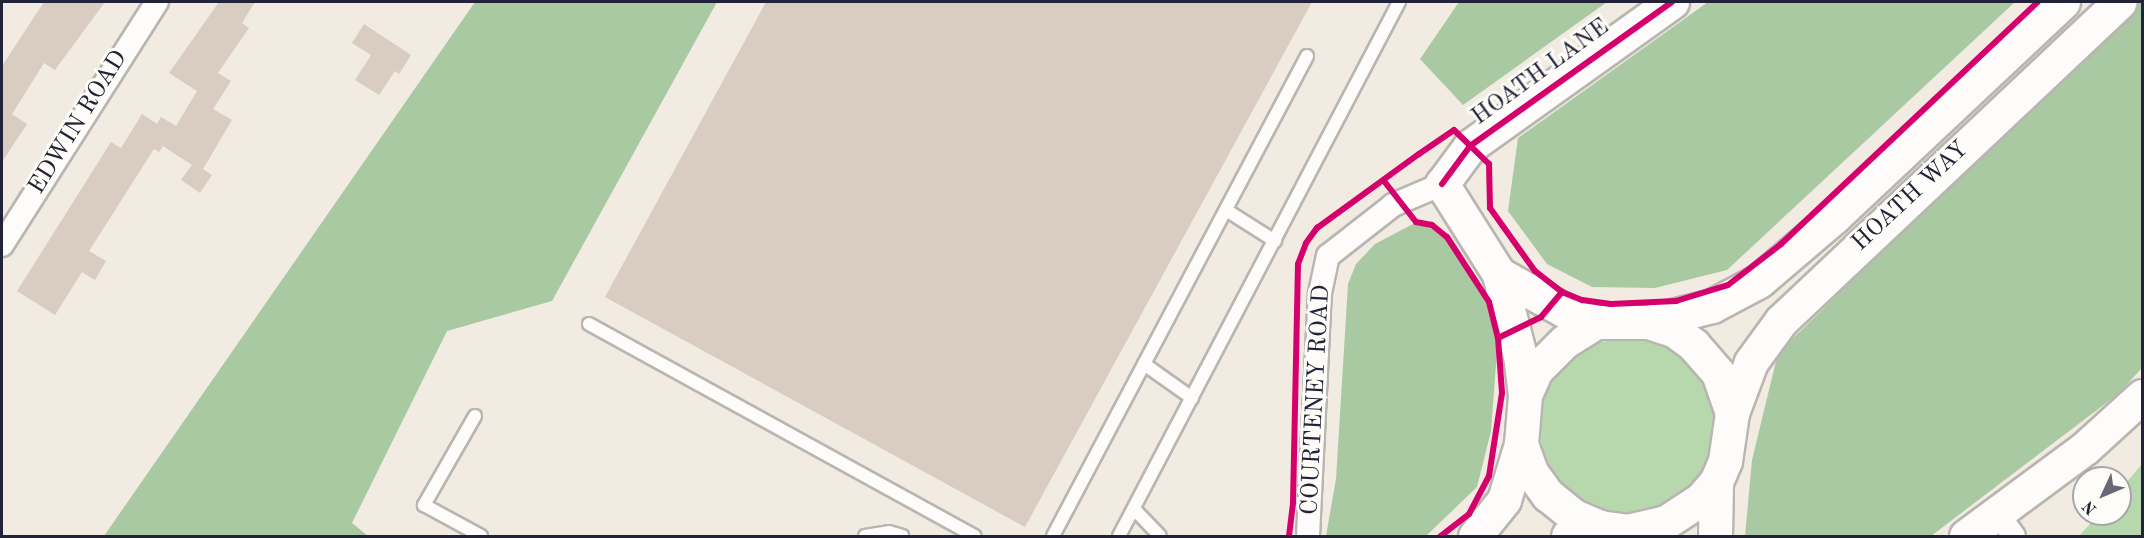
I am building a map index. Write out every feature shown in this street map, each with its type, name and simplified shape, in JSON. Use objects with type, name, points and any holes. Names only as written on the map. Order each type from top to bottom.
[{"type":"main road","name":"HOATH LANE","points":[[1442,184],[1470,146],[1672,2]]},
{"type":"main road","name":"HOATH WAY","points":[[1648,321],[1712,306],[1759,282],[1834,217],[2062,2]]},
{"type":"main road","name":"HOATH WAY","points":[[1732,413],[1751,362],[1781,321],[2119,2]]},
{"type":"main road","points":[[1442,184],[1471,224],[1499,274],[1520,356],[1525,395],[1521,444],[1504,500],[1475,537]]},
{"type":"main road","points":[[1499,274],[1572,315],[1596,322],[1648,321],[1672,330],[1708,358],[1727,391],[1732,413],[1731,441],[1716,482],[1715,537]]},
{"type":"main road","points":[[1525,395],[1536,370],[1548,355],[1596,322]]},
{"type":"main road","points":[[1966,537],[2006,525],[2142,396]]},
{"type":"main road","points":[[1521,444],[1532,472],[1548,495],[1574,516],[1600,527],[1651,533],[1686,512],[1716,482]]},
{"type":"main road","points":[[1568,537],[1600,527]]},
{"type":"street","name":"EDWIN ROAD","points":[[2,245],[157,2]]},
{"type":"street","name":"COURTENEY ROAD","points":[[1308,537],[1320,293],[1328,256],[1393,205],[1442,184]]},
{"type":"lane","points":[[1119,537],[1399,2]]},
{"type":"lane","points":[[1053,537],[1307,56]]},
{"type":"lane","points":[[1226,210],[1275,241]]},
{"type":"lane","points":[[589,324],[974,537]]},
{"type":"lane","points":[[1144,364],[1192,398]]},
{"type":"lane","points":[[475,416],[424,505],[481,537]]},
{"type":"lane","points":[[1134,509],[1160,537]]},
{"type":"lane","points":[[865,537],[889,532],[902,537]]},
{"type":"green space","points":[[475,2],[717,2],[552,301],[447,331],[352,523],[368,536],[104,536]]},
{"type":"green space","points":[[1459,2],[1607,2],[1463,105],[1420,59]]},
{"type":"green space","points":[[1708,2],[2015,2],[1727,270],[1655,288],[1592,287],[1547,264],[1508,211],[1518,138]]},
{"type":"green space","points":[[2138,2],[2142,2],[2142,368],[2118,394],[1931,536],[1745,536],[1752,460],[1778,353]]},
{"type":"green space","points":[[1413,224],[1435,229],[1447,237],[1489,302],[1498,338],[1491,431],[1477,487],[1426,536],[1326,536],[1336,479],[1348,284],[1356,264],[1375,244]]},
{"type":"green space","points":[[1628,338],[1645,339],[1662,344],[1690,364],[1710,392],[1715,409],[1715,443],[1710,460],[1690,488],[1662,508],[1645,513],[1628,514],[1611,513],[1594,508],[1566,488],[1546,460],[1541,443],[1540,426],[1541,409],[1546,392],[1566,364],[1594,344],[1611,339]]},
{"type":"green space","points":[[2142,464],[2142,536],[2079,536],[2088,526],[2132,526],[2132,476]]},
{"type":"building","points":[[44,2],[105,2],[55,70],[44,63],[12,114],[27,124],[2,162],[2,66]]},
{"type":"building","points":[[219,2],[255,2],[242,23],[249,28],[218,73],[231,81],[213,109],[232,120],[203,169],[212,175],[200,193],[181,180],[192,165],[163,146],[159,152],[154,149],[89,251],[106,261],[95,280],[82,272],[55,315],[17,291],[111,142],[121,148],[142,114],[157,124],[161,117],[176,126],[197,91],[169,73]]},
{"type":"building","points":[[766,2],[1312,2],[1025,527],[605,297]]},
{"type":"building","points":[[364,24],[411,55],[399,74],[395,71],[379,95],[355,80],[371,55],[352,43]]},
{"type":"cycle path","points":[[1442,184],[1470,146],[1672,2]]},
{"type":"cycle path","points":[[1289,536],[1293,503],[1298,264],[1306,243],[1317,228],[1419,154],[1454,130],[1489,164],[1490,208],[1535,271],[1562,292],[1582,300],[1611,304],[1676,301],[1728,285],[1781,244],[2038,2]]},
{"type":"cycle path","points":[[1384,181],[1416,222],[1432,225],[1447,237],[1489,302],[1498,338],[1502,393],[1489,476],[1469,514],[1441,536]]},
{"type":"cycle path","points":[[1498,338],[1541,317],[1562,292]]}]
